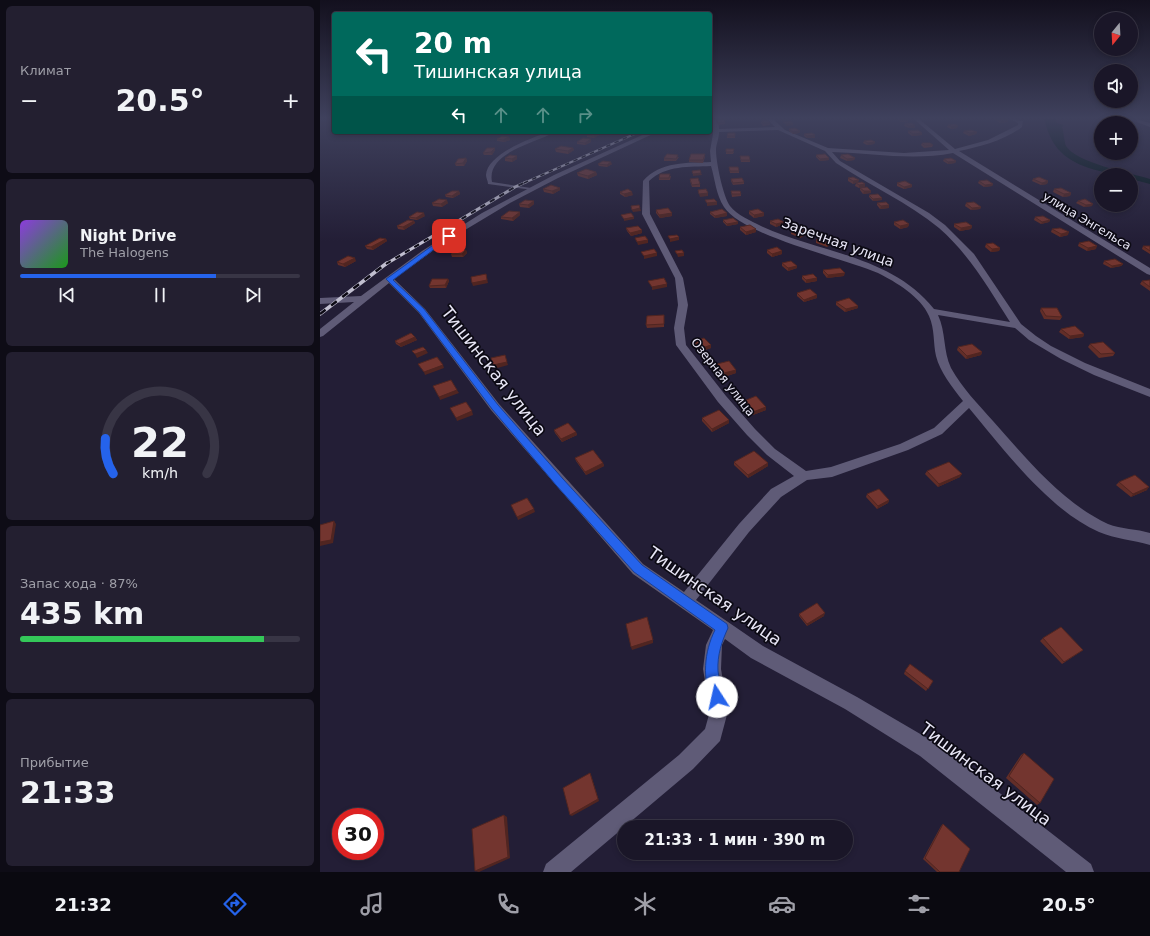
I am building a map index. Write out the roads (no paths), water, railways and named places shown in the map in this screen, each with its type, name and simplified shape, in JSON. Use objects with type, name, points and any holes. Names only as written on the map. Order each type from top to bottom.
[{"type":"street","points":[[320,334],[389,279],[461,228],[531,189],[594,160]]},
{"type":"street","name":"Заречная улица","points":[[716,160],[714,164],[726,206],[732,212],[752,225],[804,245],[860,262],[886,273],[903,284],[932,311]]},
{"type":"street","points":[[836,160],[926,215],[952,236],[971,256],[1018,326],[1041,344],[1101,373],[1150,393]]},
{"type":"street","name":"улица Энгельса","points":[[969,160],[1150,272]]},
{"type":"street","name":"Озерная улица","points":[[714,164],[663,169],[651,175],[646,181],[648,196],[644,205],[646,214],[679,278],[683,305],[679,328],[681,345],[722,399],[750,432],[771,452],[804,476]]},
{"type":"street","name":"Тишинская улица","points":[[389,279],[422,311],[495,407],[638,569],[757,652],[851,703],[927,749],[1083,872]]},
{"type":"street","points":[[320,301],[364,299]]},
{"type":"street","points":[[932,311],[1018,326]]},
{"type":"street","points":[[932,311],[936,320],[938,331],[939,354],[946,369],[969,401],[1008,447],[1035,474],[1071,506],[1104,528],[1150,539]]},
{"type":"street","points":[[686,602],[744,528],[776,492],[804,476],[832,472],[904,447],[938,431],[969,401]]},
{"type":"street","points":[[554,872],[686,762],[713,734],[719,711],[712,670],[714,645],[722,628]]},
{"type":"lane","points":[[499,160],[488,170],[487,175],[490,183],[531,189]]},
{"type":"railway","points":[[524,183],[577,160]]},
{"type":"railway","points":[[386,264],[515,187],[526,182]]},
{"type":"railway","points":[[320,314],[387,263]]}]
